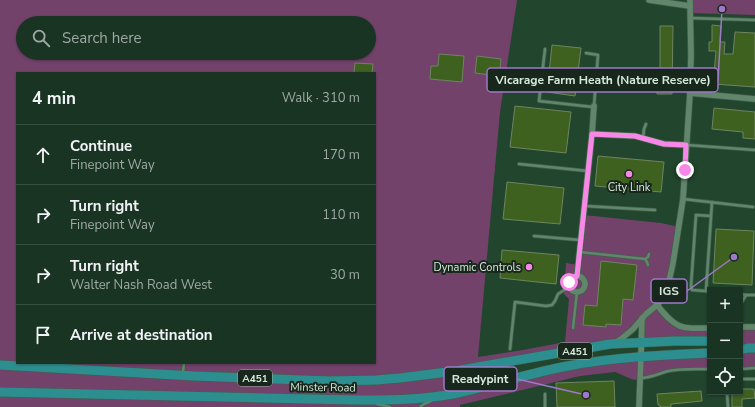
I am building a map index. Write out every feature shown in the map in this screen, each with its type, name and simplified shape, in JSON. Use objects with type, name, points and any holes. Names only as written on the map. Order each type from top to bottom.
[{"type":"main road","name":"A451","points":[[642,343],[707,341]]},
{"type":"main road","name":"Minster Road","points":[[0,366],[330,381],[400,378],[455,371],[610,344],[642,343]]},
{"type":"main road","name":"A451","points":[[641,356],[707,353]]},
{"type":"main road","name":"Minster Road","points":[[0,392],[356,400],[407,399],[452,394],[563,367],[641,356]]},
{"type":"street","points":[[610,344],[621,339],[633,329],[663,298],[674,263],[683,199],[692,55],[690,3],[649,0]]},
{"type":"street","points":[[690,93],[755,98]]},
{"type":"street","points":[[577,276],[594,107]]},
{"type":"street","points":[[592,134],[635,136],[664,144],[686,145]]},
{"type":"street","points":[[574,276],[582,277],[584,280],[585,285],[582,290],[577,292],[572,291],[569,287],[568,284],[570,279],[574,276]]},
{"type":"street","points":[[657,304],[674,324],[682,328],[707,328]]},
{"type":"street","points":[[639,407],[642,318]]},
{"type":"street","points":[[743,327],[755,327]]},
{"type":"lane","points":[[690,18],[755,20]]},
{"type":"lane","points":[[545,49],[539,101],[594,107],[598,55],[586,53]]},
{"type":"lane","points":[[643,138],[646,124]]},
{"type":"lane","points":[[686,145],[755,150]]},
{"type":"lane","points":[[519,164],[588,171]]},
{"type":"lane","points":[[683,199],[753,207]]},
{"type":"lane","points":[[711,216],[696,215],[692,290],[706,291],[712,202]]},
{"type":"lane","points":[[584,206],[656,210]]},
{"type":"lane","points":[[534,236],[581,240]]},
{"type":"lane","points":[[580,252],[645,259]]},
{"type":"lane","points":[[645,259],[649,254]]},
{"type":"lane","points":[[645,259],[648,265]]},
{"type":"lane","points":[[510,349],[515,302],[546,306],[552,305],[558,294],[569,287]]},
{"type":"lane","points":[[573,328],[577,292]]},
{"type":"lane","points":[[743,294],[755,295]]},
{"type":"lane","points":[[743,300],[746,295]]},
{"type":"lane","points":[[183,375],[184,364]]},
{"type":"lane","points":[[743,369],[755,368]]},
{"type":"lane","points":[[640,378],[651,377],[669,371],[707,369]]},
{"type":"lane","points":[[743,379],[755,378]]},
{"type":"lane","points":[[420,407],[427,402],[452,394]]},
{"type":"lane","points":[[545,394],[545,407]]},
{"type":"lane","points":[[727,395],[728,407]]},
{"type":"lane","points":[[356,400],[390,407]]},
{"type":"shaded area","points":[[0,0],[517,0],[500,112],[478,357],[565,342],[569,299],[564,294],[566,263],[578,265],[584,215],[661,223],[679,227],[669,281],[657,305],[674,324],[707,328],[707,341],[642,343],[642,319],[621,339],[508,363],[516,378],[546,370],[707,353],[707,369],[681,369],[634,380],[615,372],[580,376],[460,405],[460,407],[0,407]]},
{"type":"shaded area","points":[[690,0],[755,0],[755,15],[690,13]]},
{"type":"shaded area","points":[[743,327],[755,327],[755,368],[743,369]]},
{"type":"building","points":[[712,25],[721,26],[720,42],[725,42],[724,54],[733,54],[735,32],[755,33],[755,87],[713,84],[716,51],[709,51],[709,42],[712,42]]},
{"type":"building","points":[[660,26],[673,26],[672,94],[657,94],[657,88],[643,88],[644,71],[660,71]]},
{"type":"building","points":[[552,45],[581,48],[575,96],[547,92]]},
{"type":"building","points":[[439,54],[464,56],[462,82],[430,79],[431,66],[438,66]]},
{"type":"building","points":[[477,56],[501,59],[499,76],[475,73]]},
{"type":"building","points":[[355,63],[373,64],[372,72],[354,72]]},
{"type":"building","points":[[515,106],[571,112],[566,153],[510,147]]},
{"type":"building","points":[[714,108],[755,112],[755,139],[743,138],[743,132],[712,129]]},
{"type":"building","name":"City Link","points":[[598,156],[664,162],[661,192],[595,186]]},
{"type":"building","points":[[507,182],[564,188],[560,224],[503,219]]},
{"type":"building","points":[[716,229],[754,231],[752,285],[713,283]]},
{"type":"building","name":"Dynamic Controls","points":[[502,250],[559,255],[556,284],[500,278]]},
{"type":"building","points":[[601,261],[637,265],[633,300],[623,299],[621,325],[606,324],[606,327],[583,325],[585,305],[597,306]]},
{"type":"building","points":[[614,381],[615,407],[557,407],[556,383]]},
{"type":"building","points":[[743,389],[754,389],[755,398],[742,399],[742,407],[732,407],[732,395],[743,395]]},
{"type":"building","points":[[701,391],[702,401],[671,404],[671,407],[660,407],[660,405],[658,405],[657,394]]},
{"type":"place","name":"Vicarage Farm Heath (Nature Reserve)","points":[[722,9]]},
{"type":"place","name":"City Link","points":[[629,174]]},
{"type":"place","name":"IGS","points":[[734,257]]},
{"type":"place","name":"Dynamic Controls","points":[[529,267]]},
{"type":"place","name":"Readypint","points":[[586,395]]},
{"type":"route","points":[[569,282],[572,277],[577,276],[592,134],[635,136],[664,144],[686,145],[685,170]]}]
